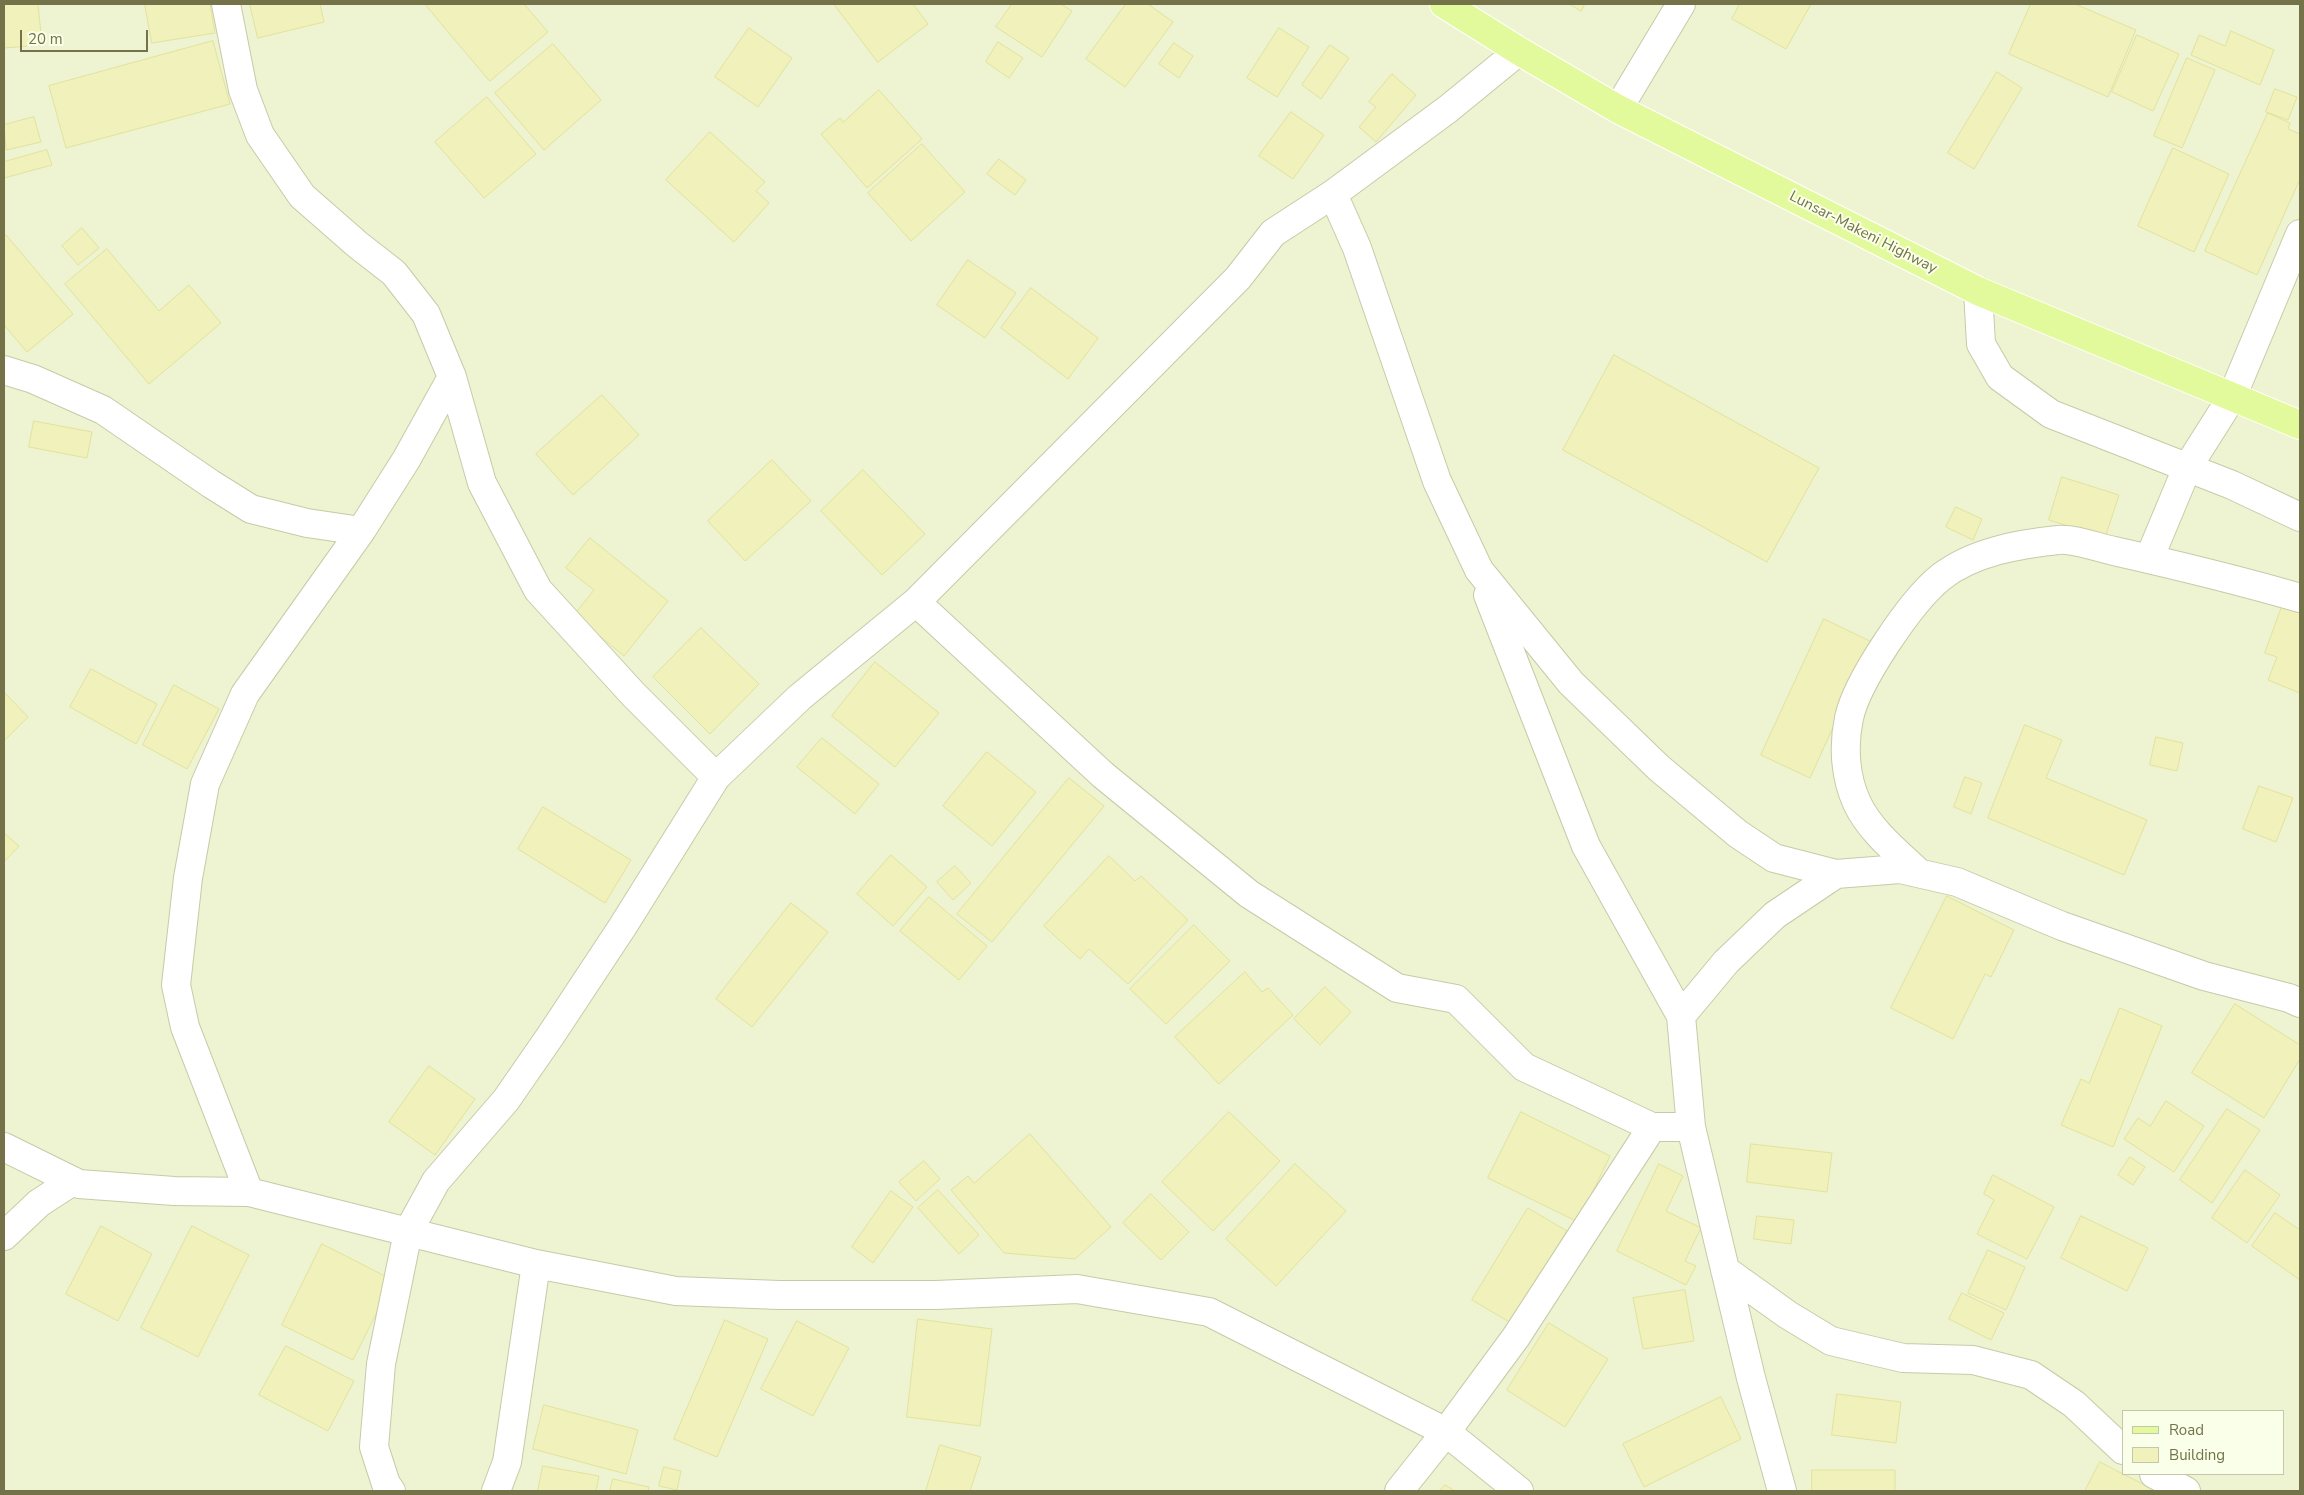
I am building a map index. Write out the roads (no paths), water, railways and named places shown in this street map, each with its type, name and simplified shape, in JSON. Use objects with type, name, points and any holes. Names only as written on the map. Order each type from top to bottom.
[{"type":"main road","name":"Lunsar-Makeni Highway","points":[[1444,4],[1618,109],[1978,291],[2300,425]]},
{"type":"street","points":[[226,4],[244,90],[260,134],[302,196],[358,245],[394,273],[426,314],[452,377],[482,483],[538,590],[633,694],[716,776]]},
{"type":"street","points":[[1618,109],[1682,4]]},
{"type":"street","points":[[391,1491],[386,1484],[374,1447],[381,1364],[408,1232],[436,1181],[506,1100],[551,1035],[623,926],[716,776],[800,697],[916,602],[1232,284],[1273,232],[1333,194],[1448,109],[1519,51]]},
{"type":"street","points":[[1333,194],[1357,248],[1437,481],[1479,570],[1586,846],[1681,1016],[1691,1127],[1725,1270],[1782,1491]]},
{"type":"street","points":[[2149,559],[2187,468],[2232,397],[2300,234]]},
{"type":"street","points":[[1978,291],[1981,344],[2000,376],[2051,414],[2232,485],[2300,517]]},
{"type":"street","points":[[4,370],[33,379],[103,410],[210,484],[251,509],[307,522],[361,531]]},
{"type":"street","points":[[250,1192],[185,1027],[176,985],[188,878],[204,784],[244,694],[361,531],[406,460],[452,377]]},
{"type":"street","points":[[1919,873],[1881,837],[1857,804],[1846,766],[1849,717],[1867,675],[1907,615],[1941,577],[1971,559],[2004,549],[2061,540],[2239,580],[2300,598]]},
{"type":"street","points":[[1479,570],[1571,683],[1659,768],[1738,834],[1774,858],[1836,874],[1900,869],[1957,882],[2062,926],[2195,973],[2289,998],[2300,1003]]},
{"type":"street","points":[[916,602],[1103,774],[1249,894],[1397,988],[1456,999],[1524,1067],[1652,1127],[1691,1127]]},
{"type":"street","points":[[1681,1016],[1726,962],[1776,915],[1836,874]]},
{"type":"street","points":[[1399,1491],[1446,1432],[1516,1337],[1652,1127]]},
{"type":"street","points":[[4,1147],[79,1184],[174,1191],[250,1192],[536,1264],[676,1291],[780,1295],[936,1295],[1076,1289],[1209,1312],[1446,1432],[1519,1491]]},
{"type":"street","points":[[4,1236],[39,1203],[73,1181]]},
{"type":"street","points":[[496,1491],[507,1462],[536,1264]]},
{"type":"street","points":[[1725,1270],[1788,1315],[1831,1342],[1903,1358],[1973,1360],[2031,1375],[2074,1404],[2122,1449]]},
{"type":"street","points":[[2156,1475],[2186,1491]]}]
